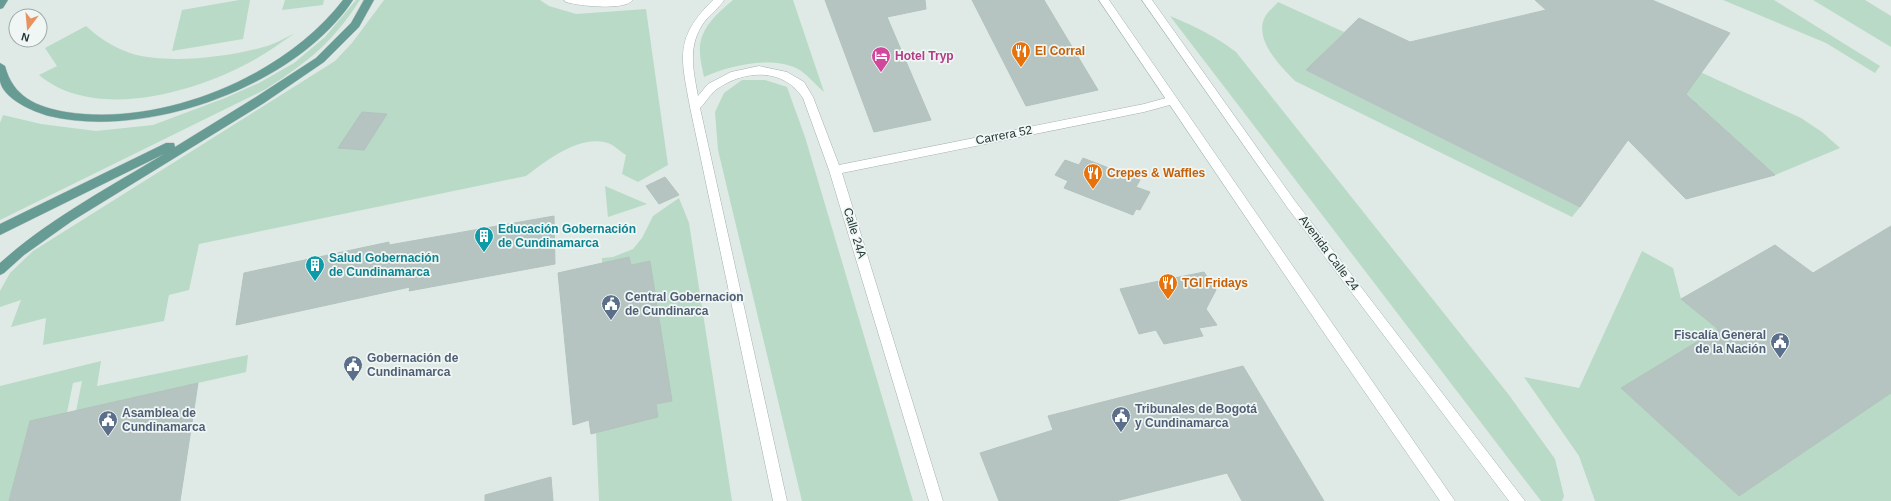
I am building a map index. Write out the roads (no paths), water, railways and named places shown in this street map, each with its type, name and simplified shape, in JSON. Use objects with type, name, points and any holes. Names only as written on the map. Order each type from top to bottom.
[{"type":"main road","points":[[0,6],[3,0]]},
{"type":"main road","points":[[0,66],[6,84],[14,94],[34,108],[47,113],[74,118],[111,119],[152,114],[191,103],[228,89],[265,71],[299,49],[324,28],[348,0]]},
{"type":"main road","points":[[0,270],[20,252],[68,218],[260,100],[320,60],[355,25],[369,0]]},
{"type":"main road","points":[[0,230],[20,218],[227,119]]},
{"type":"street","points":[[569,0],[583,4],[607,4],[628,0]]},
{"type":"street","points":[[718,0],[698,23],[691,37],[687,51],[695,107],[780,501]]},
{"type":"street","points":[[1104,0],[1326,326],[1448,501]]},
{"type":"street","name":"Avenida Calle 24","points":[[1147,0],[1291,204],[1518,501]]},
{"type":"street","name":"Calle 24A","points":[[695,107],[712,88],[731,76],[759,70],[783,74],[800,85],[808,97],[835,170],[936,501]]},
{"type":"street","name":"Carrera 52","points":[[835,170],[1144,108],[1173,100]]},
{"type":"place","name":"El Corral","points":[[1021,68]]},
{"type":"place","name":"Hotel Tryp","points":[[881,73]]},
{"type":"place","name":"Crepes & Waffles","points":[[1093,190]]},
{"type":"place","name":"Educación Gobernación de Cundinamarca","points":[[484,253]]},
{"type":"place","name":"Salud Gobernación de Cundinamarca","points":[[315,282]]},
{"type":"place","name":"TGI Fridays","points":[[1168,300]]},
{"type":"place","name":"Central Gobernacion de Cundinarca","points":[[611,321]]},
{"type":"place","name":"Fiscalía General de la Nación","points":[[1780,359]]},
{"type":"place","name":"Gobernación de Cundinamarca","points":[[353,382]]},
{"type":"place","name":"Tribunales de Bogotá y Cundinamarca","points":[[1121,433]]},
{"type":"place","name":"Asamblea de Cundinamarca","points":[[108,437]]}]
